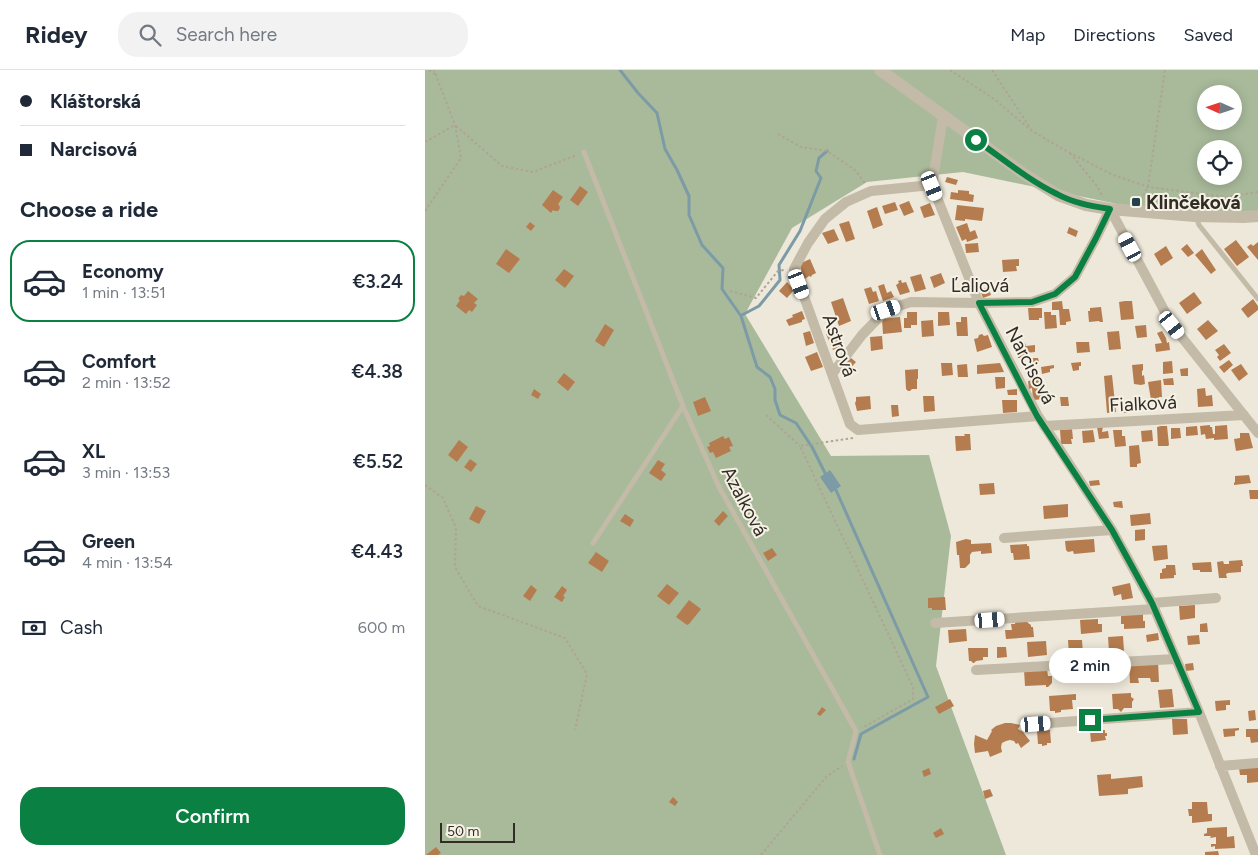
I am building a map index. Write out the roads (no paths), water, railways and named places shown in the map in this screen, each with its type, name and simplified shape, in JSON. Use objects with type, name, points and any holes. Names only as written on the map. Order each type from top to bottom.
[{"type":"street","points":[[880,70],[1034,181],[1058,195],[1086,205],[1110,209],[1195,216],[1244,218],[1258,216]]},
{"type":"street","points":[[932,186],[943,117]]},
{"type":"street","name":"Astrová","points":[[932,186],[871,191],[846,202],[825,219],[808,243],[794,269],[850,424],[857,433],[1037,416]]},
{"type":"street","name":"Narcisová","points":[[932,186],[979,303],[1037,416],[1112,530],[1153,606],[1199,712],[1256,855]]},
{"type":"street","points":[[1110,209],[1172,325],[1258,433]]},
{"type":"street","name":"Ľaliová","points":[[832,374],[861,335],[886,310],[911,302],[1032,302],[1055,294],[1075,277],[1110,209]]},
{"type":"street","name":"Fialková","points":[[1044,426],[1244,415]]},
{"type":"street","points":[[1004,538],[1112,530]]},
{"type":"street","points":[[935,623],[1153,606],[1216,598]]},
{"type":"street","points":[[976,670],[1175,659]]},
{"type":"street","points":[[1036,724],[1199,712]]},
{"type":"street","points":[[1220,766],[1258,763]]},
{"type":"lane","name":"Azalková","points":[[584,152],[683,406],[719,487],[856,731],[848,762],[880,855]]},
{"type":"lane","points":[[1195,216],[1199,225],[1258,299]]},
{"type":"lane","points":[[593,543],[683,406]]},
{"type":"water","points":[[830,470],[841,486],[831,493],[820,477]]},
{"type":"waterway","points":[[620,70],[657,113],[665,149],[689,196],[689,215],[702,245],[723,268],[722,289],[741,316],[757,367],[770,377],[775,389],[775,400],[780,415],[796,423],[812,447],[825,473]]},
{"type":"waterway","points":[[742,315],[759,306],[780,280],[779,265],[800,231],[821,178],[816,171],[819,158],[827,151]]},
{"type":"waterway","points":[[836,490],[928,697],[861,734],[854,759]]},
{"type":"place","name":"Klinčeková","points":[[1136,202]]}]
